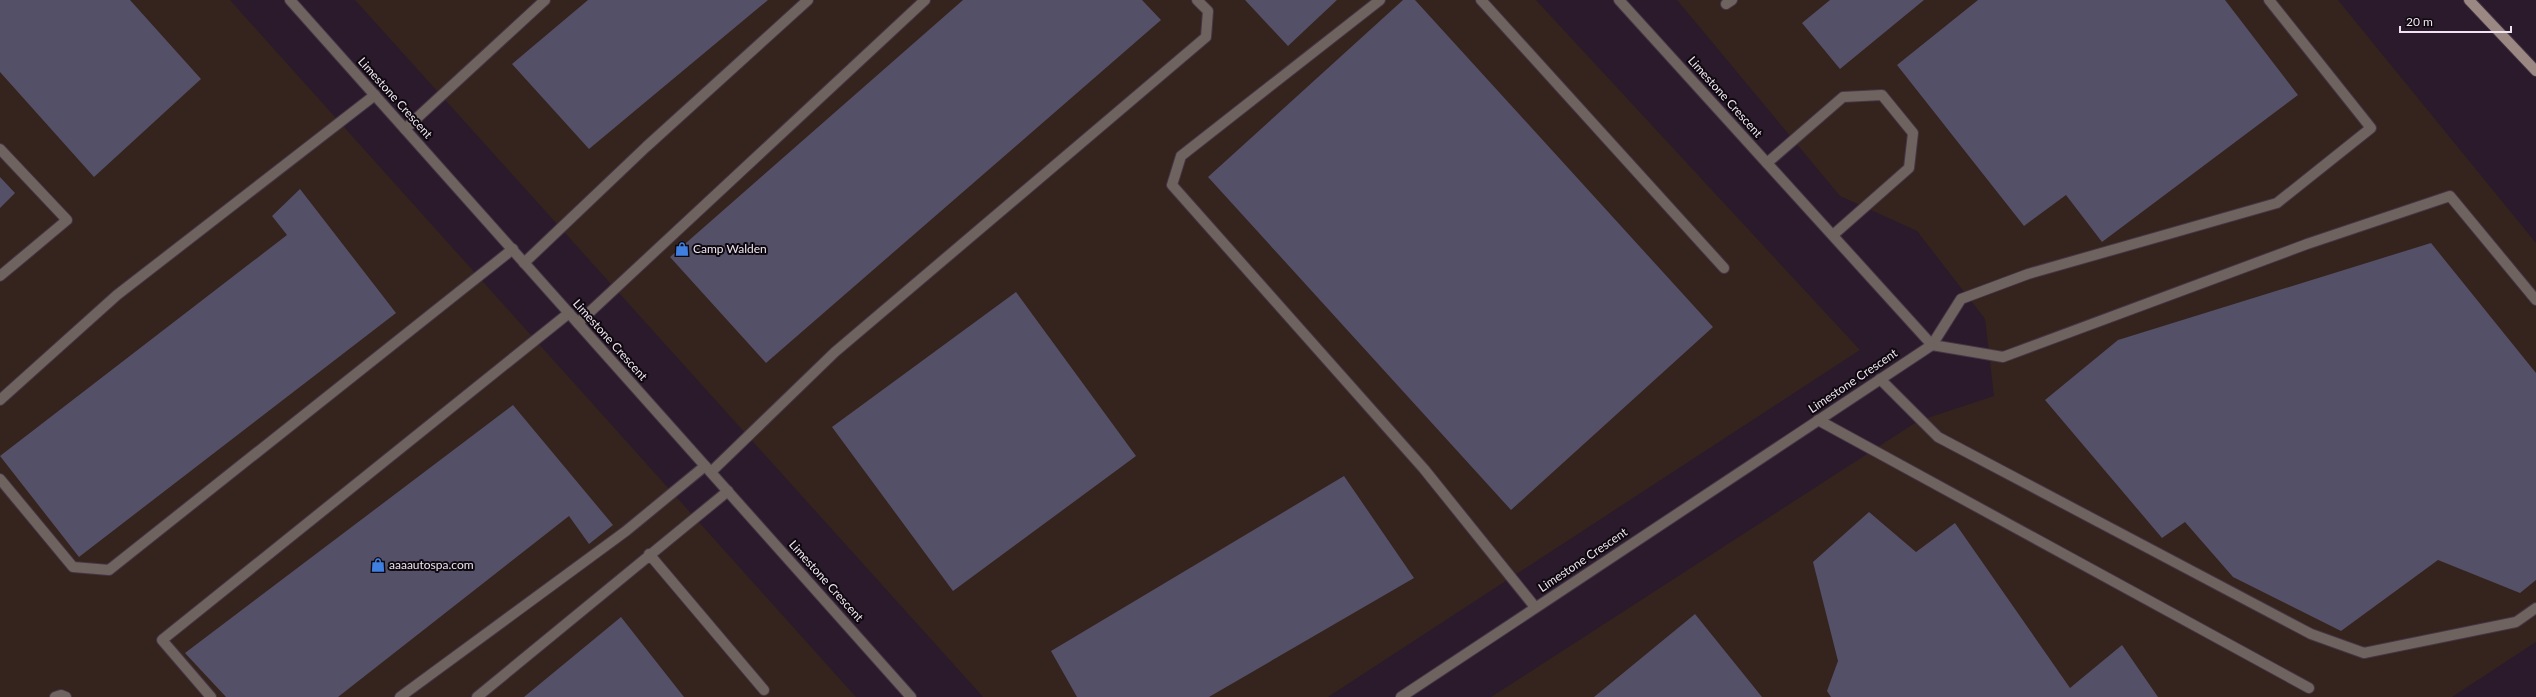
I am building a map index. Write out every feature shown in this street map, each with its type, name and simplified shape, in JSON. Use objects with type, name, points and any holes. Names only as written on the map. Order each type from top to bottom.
[{"type":"main road","points":[[2469,0],[2536,72]]},
{"type":"street","name":"Limestone Crescent","points":[[290,0],[911,697]]},
{"type":"street","points":[[405,129],[545,0]]},
{"type":"street","points":[[524,263],[646,147],[808,0]]},
{"type":"street","points":[[578,323],[925,0]]},
{"type":"street","points":[[400,697],[708,469],[835,352],[1206,36],[1208,12],[1197,0]]},
{"type":"street","points":[[1380,0],[1181,156],[1172,185],[1424,468],[1535,607]]},
{"type":"street","points":[[1481,0],[1724,268]]},
{"type":"street","name":"Limestone Crescent","points":[[1401,697],[1932,344],[1619,0]]},
{"type":"street","points":[[2269,0],[2372,128],[2277,203],[2028,274],[1961,299],[1932,344],[2003,357],[2307,244],[2450,196],[2536,300]]},
{"type":"street","points":[[0,400],[116,295],[375,95]]},
{"type":"street","points":[[1767,163],[1843,96],[1882,95],[1913,133],[1909,168],[1833,235]]},
{"type":"street","points":[[0,149],[67,220],[0,276]]},
{"type":"street","points":[[0,479],[73,567],[109,570],[513,250]]},
{"type":"street","points":[[211,697],[162,640],[569,313]]},
{"type":"street","points":[[1880,379],[1938,436],[2311,634],[2364,653],[2516,622],[2536,608]]},
{"type":"street","points":[[1818,420],[2309,688]]},
{"type":"street","points":[[476,697],[649,554],[728,491]]},
{"type":"street","points":[[649,554],[764,690]]},
{"type":"street","points":[[55,697],[61,695],[66,697]]},
{"type":"shaded area","points":[[0,0],[230,0],[856,697],[0,697]]},
{"type":"shaded area","points":[[355,0],[1536,0],[1860,350],[1328,697],[983,697]]},
{"type":"shaded area","points":[[1677,0],[2338,0],[2536,243],[2536,642],[2452,697],[1491,697],[1918,421],[1994,396],[1985,319],[1917,231],[1840,196]]},
{"type":"building","points":[[0,0],[130,0],[201,79],[94,177],[0,72]]},
{"type":"building","points":[[588,0],[768,0],[589,149],[512,64]]},
{"type":"building","points":[[963,0],[1142,0],[1161,20],[766,363],[670,257]]},
{"type":"building","points":[[1245,0],[1337,0],[1288,46]]},
{"type":"building","points":[[1403,0],[1415,0],[1713,327],[1511,510],[1208,177]]},
{"type":"building","points":[[1830,0],[1924,0],[1840,69],[1802,23]]},
{"type":"building","points":[[1978,0],[2225,0],[2298,95],[2102,242],[2066,195],[2024,226],[1897,65]]},
{"type":"building","points":[[0,177],[15,193],[0,208]]},
{"type":"building","points":[[300,189],[396,313],[79,557],[0,456],[287,235],[272,216]]},
{"type":"building","points":[[2431,243],[2536,373],[2536,580],[2520,593],[2438,560],[2341,631],[2233,577],[2185,522],[2162,538],[2045,400],[2118,340]]},
{"type":"building","points":[[1016,292],[1136,456],[953,591],[832,427]]},
{"type":"building","points":[[513,405],[613,525],[589,544],[569,516],[338,697],[226,697],[185,653]]},
{"type":"building","points":[[1344,476],[1414,578],[1209,697],[1077,697],[1051,651]]},
{"type":"building","points":[[1869,512],[1916,552],[1955,523],[2070,688],[2122,645],[2158,697],[1831,697],[1827,691],[1838,661],[1813,562]]},
{"type":"building","points":[[1695,614],[1762,697],[1594,697]]},
{"type":"building","points":[[621,617],[684,697],[524,697]]},
{"type":"place","name":"Camp Walden","points":[[682,249]]},
{"type":"place","name":"aaaautospa.com","points":[[378,565]]}]
